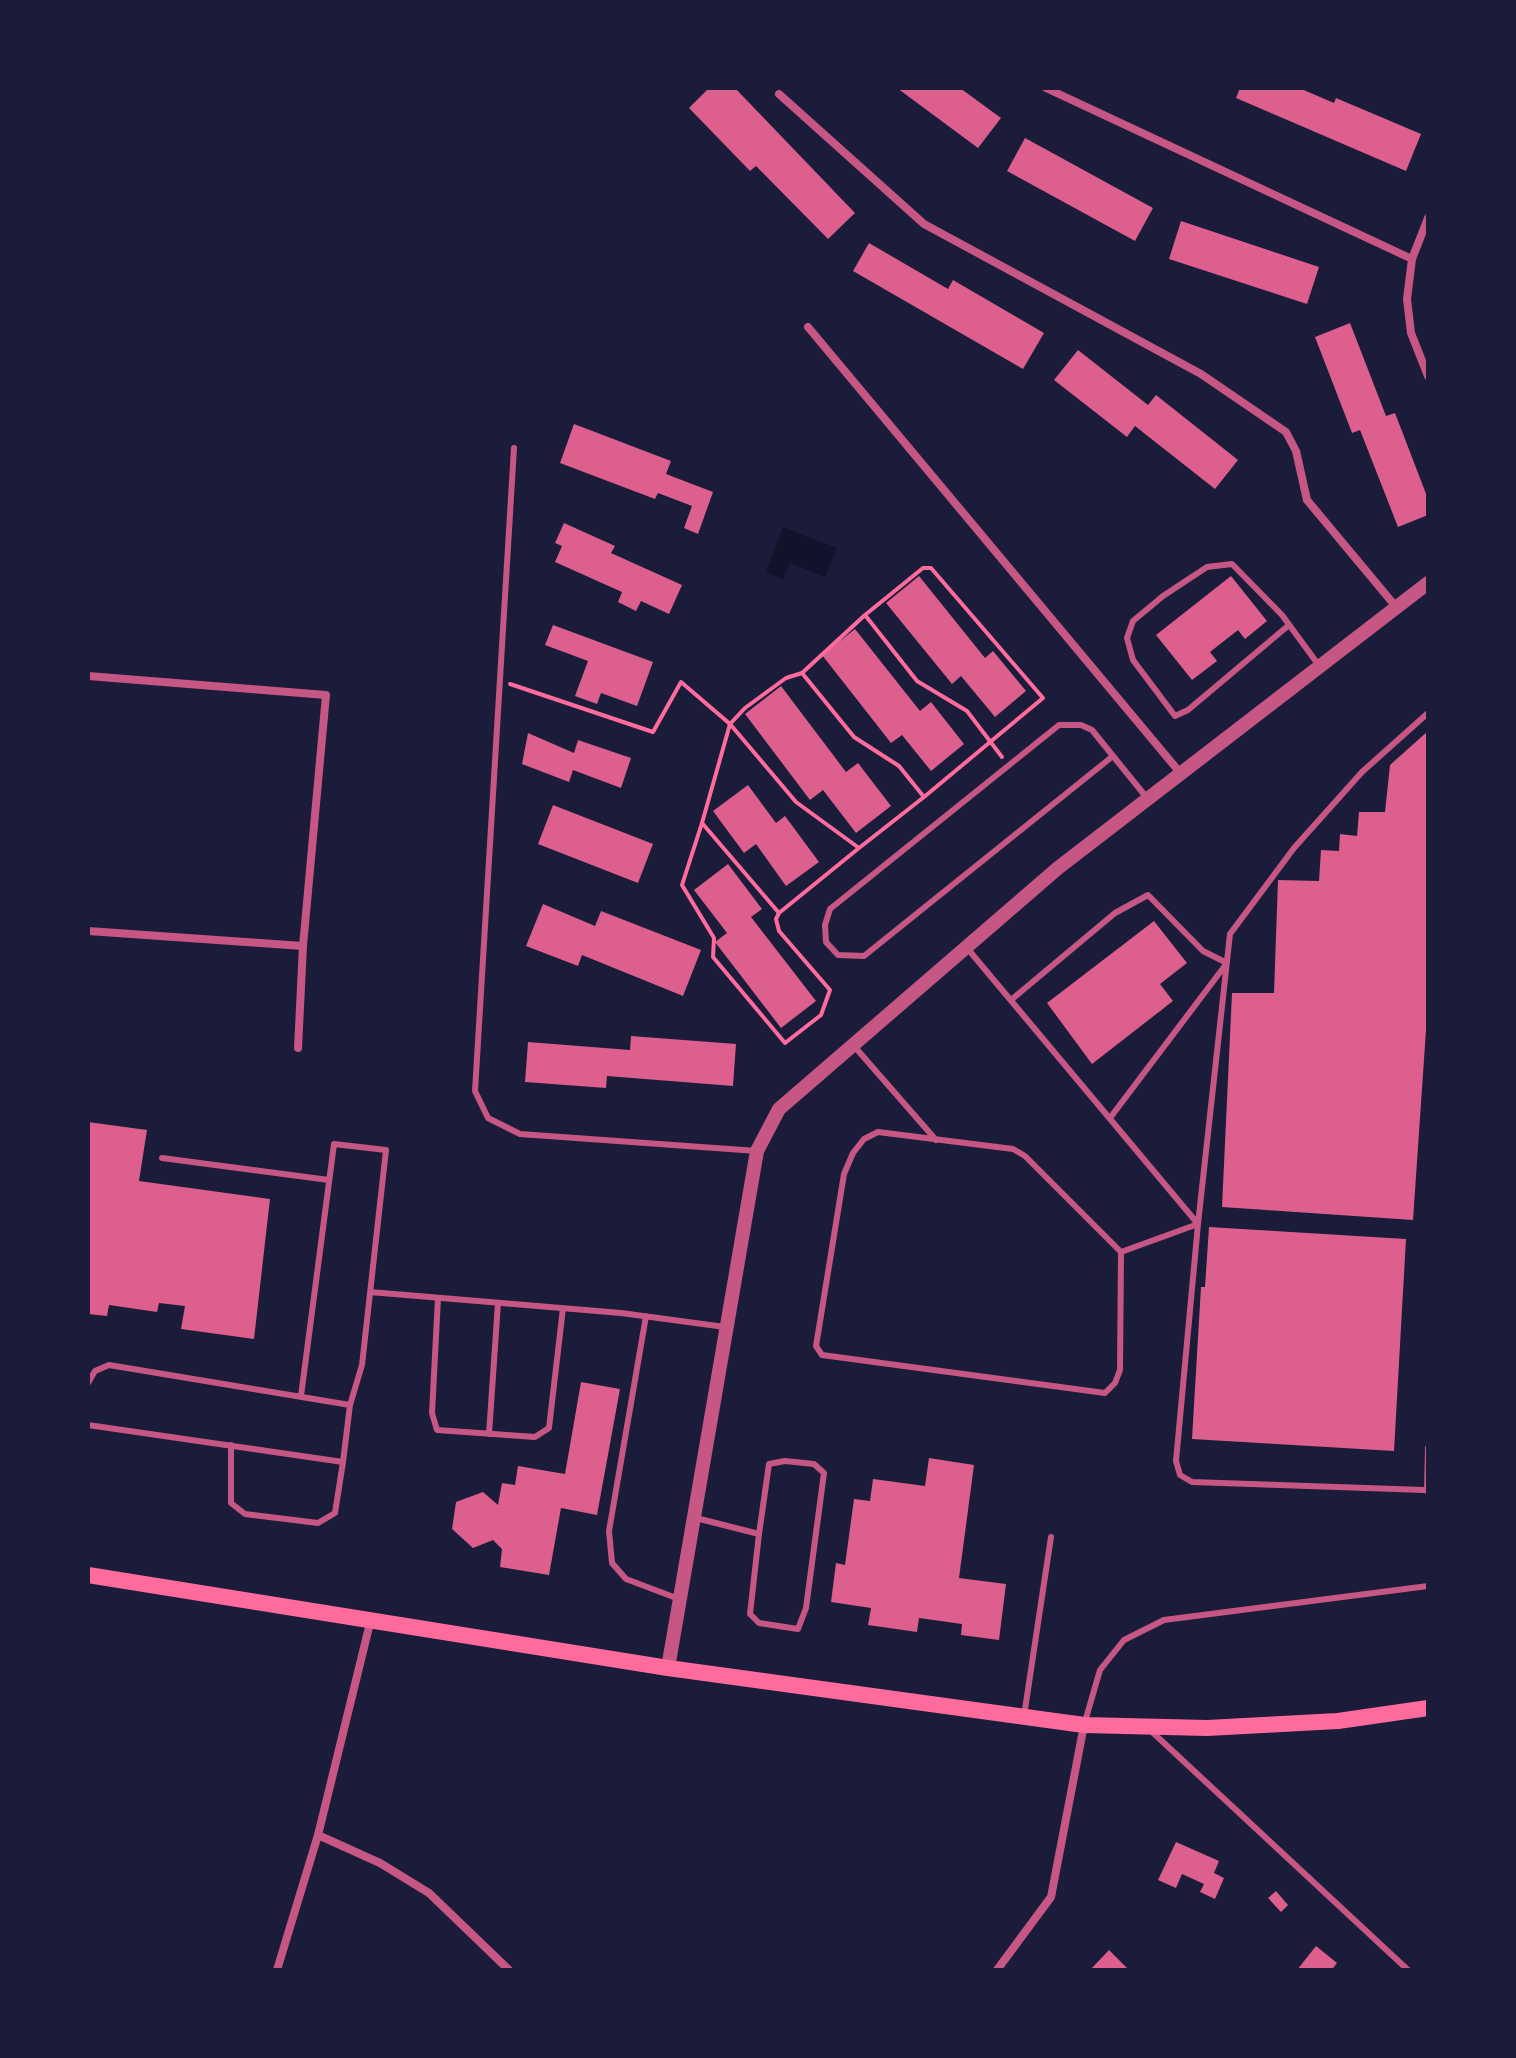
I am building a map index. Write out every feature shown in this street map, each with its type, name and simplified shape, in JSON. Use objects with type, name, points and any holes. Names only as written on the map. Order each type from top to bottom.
[{"type":"main road","points":[[88,1575],[668,1668],[1084,1725],[1207,1728],[1338,1721],[1428,1708]]},
{"type":"street","points":[[1046,88],[1412,259]]},
{"type":"street","points":[[779,94],[924,224],[1201,374],[1286,432],[1296,451],[1307,500],[1397,608]]},
{"type":"street","points":[[1428,218],[1412,259],[1407,299],[1411,333],[1428,376]]},
{"type":"street","points":[[808,327],[1182,775]]},
{"type":"street","points":[[668,1668],[757,1151],[779,1109],[1058,868],[1428,583]]},
{"type":"street","points":[[88,676],[326,695],[303,946],[298,1048]]},
{"type":"street","points":[[88,931],[303,946]]},
{"type":"street","points":[[277,1970],[318,1835],[371,1618]]},
{"type":"street","points":[[997,1970],[1051,1897],[1084,1725]]},
{"type":"street","points":[[318,1835],[380,1863],[429,1893],[509,1970]]},
{"type":"lane","points":[[514,448],[475,1091],[488,1118],[520,1134],[757,1151]]},
{"type":"lane","points":[[1289,625],[1188,710],[1175,716],[1133,660],[1127,638],[1133,621],[1163,596],[1207,567],[1232,564],[1289,625],[1320,667]]},
{"type":"lane","points":[[1428,713],[1362,772],[1294,848],[1230,934],[1176,1461],[1180,1475],[1192,1482],[1426,1490],[1428,1448]]},
{"type":"lane","points":[[1113,756],[864,956],[838,955],[826,942],[825,925],[830,909],[1059,725],[1081,725],[1092,730],[1149,800]]},
{"type":"lane","points":[[1011,1000],[1115,913],[1148,895],[1203,951],[1227,963]]},
{"type":"lane","points":[[966,946],[1198,1224]]},
{"type":"lane","points":[[1110,1118],[1227,963]]},
{"type":"lane","points":[[852,1043],[936,1140]]},
{"type":"lane","points":[[878,1132],[1013,1149],[1025,1156],[1121,1252],[1120,1370],[1115,1383],[1105,1393],[822,1355],[816,1346],[844,1174],[853,1153],[864,1139],[878,1132]]},
{"type":"lane","points":[[231,1445],[231,1503],[245,1514],[318,1523],[335,1513],[350,1405],[362,1365],[386,1150],[334,1144],[301,1396]]},
{"type":"lane","points":[[162,1158],[329,1180]]},
{"type":"lane","points":[[1121,1252],[1198,1224]]},
{"type":"lane","points":[[370,1292],[646,1316],[728,1328]]},
{"type":"lane","points":[[438,1298],[432,1413],[437,1430],[535,1437],[549,1428],[563,1308]]},
{"type":"lane","points":[[489,1434],[498,1303]]},
{"type":"lane","points":[[646,1316],[609,1531],[612,1563],[626,1579],[679,1599]]},
{"type":"lane","points":[[88,1382],[95,1371],[109,1365],[350,1405]]},
{"type":"lane","points":[[88,1425],[343,1462]]},
{"type":"lane","points":[[769,1464],[814,1464],[824,1473],[806,1608],[798,1629],[759,1623],[750,1614],[759,1534],[769,1464]]},
{"type":"lane","points":[[692,1517],[759,1534]]},
{"type":"lane","points":[[1024,1716],[1051,1537]]},
{"type":"lane","points":[[1084,1725],[1100,1670],[1124,1640],[1164,1620],[1428,1586]]},
{"type":"lane","points":[[1146,1726],[1408,1970]]},
{"type":"path","points":[[923,568],[936,571],[1043,698],[779,913],[776,919],[779,931],[830,990],[821,1015],[785,1043],[713,957],[714,938],[682,885],[730,724],[745,708],[786,678],[802,673],[865,615],[923,568]]},
{"type":"path","points":[[865,615],[917,681],[967,711],[1009,765]]},
{"type":"path","points":[[802,673],[854,737],[899,766],[924,797]]},
{"type":"path","points":[[500,681],[653,732],[681,682],[730,724],[796,802],[859,848]]},
{"type":"path","points":[[702,823],[779,913]]},
{"type":"shaded area","points":[[783,527],[837,548],[825,577],[790,563],[783,579],[766,572]]},
{"type":"building","points":[[709,88],[735,88],[855,213],[828,239],[756,166],[750,171],[689,108]]},
{"type":"building","points":[[897,88],[960,88],[1001,118],[978,148]]},
{"type":"building","points":[[1240,88],[1299,88],[1334,103],[1336,98],[1421,134],[1406,171],[1236,98]]},
{"type":"building","points":[[1025,138],[1153,208],[1135,241],[1007,171]]},
{"type":"building","points":[[1181,221],[1319,267],[1307,304],[1169,259]]},
{"type":"building","points":[[869,243],[948,289],[953,280],[1044,333],[1023,369],[853,271]]},
{"type":"building","points":[[1350,323],[1386,416],[1395,413],[1428,499],[1428,515],[1398,527],[1360,430],[1352,433],[1315,337]]},
{"type":"building","points":[[1078,350],[1148,405],[1156,395],[1238,460],[1215,489],[1135,426],[1127,437],[1054,380]]},
{"type":"building","points":[[574,424],[671,461],[666,474],[713,492],[698,534],[684,528],[692,506],[658,493],[655,499],[560,463]]},
{"type":"building","points":[[564,523],[615,546],[611,553],[682,585],[669,614],[641,601],[636,611],[618,602],[622,592],[555,562],[562,546],[555,543]]},
{"type":"building","points":[[919,576],[985,658],[993,651],[1026,691],[995,717],[961,676],[952,684],[886,603]]},
{"type":"building","points":[[1231,576],[1267,621],[1245,639],[1238,630],[1210,652],[1217,661],[1192,680],[1156,635]]},
{"type":"building","points":[[553,625],[653,662],[637,706],[601,693],[597,704],[575,696],[588,661],[545,645]]},
{"type":"building","points":[[855,629],[920,711],[931,702],[964,744],[931,771],[902,735],[891,743],[822,655]]},
{"type":"building","points":[[781,686],[846,772],[858,763],[891,806],[856,833],[823,790],[810,800],[745,714]]},
{"type":"building","points":[[1428,731],[1428,1001],[1413,1220],[1222,1207],[1232,993],[1274,993],[1278,880],[1319,881],[1321,850],[1339,851],[1340,834],[1357,836],[1359,812],[1385,812],[1390,765]]},
{"type":"building","points":[[528,733],[574,753],[578,740],[631,758],[621,788],[573,770],[569,782],[522,764]]},
{"type":"building","points":[[748,785],[776,823],[785,816],[819,862],[786,886],[756,844],[744,853],[713,811]]},
{"type":"building","points":[[553,805],[653,844],[638,883],[538,844]]},
{"type":"building","points":[[728,864],[762,909],[751,917],[816,1001],[781,1028],[715,942],[727,933],[694,890]]},
{"type":"building","points":[[543,904],[595,926],[601,911],[701,950],[683,996],[582,955],[578,966],[526,946]]},
{"type":"building","points":[[1154,921],[1187,963],[1160,984],[1173,1001],[1092,1064],[1047,1003]]},
{"type":"building","points":[[631,1036],[736,1044],[733,1086],[607,1076],[606,1088],[525,1082],[528,1042],[630,1050]]},
{"type":"building","points":[[88,1122],[147,1130],[139,1181],[270,1199],[254,1339],[181,1329],[185,1306],[159,1303],[157,1312],[109,1305],[107,1316],[88,1314]]},
{"type":"building","points":[[1209,1227],[1406,1239],[1394,1451],[1192,1439],[1201,1287],[1205,1287]]},
{"type":"building","points":[[581,1382],[620,1389],[597,1515],[561,1508],[549,1575],[500,1567],[502,1549],[493,1540],[473,1548],[452,1529],[456,1502],[483,1492],[498,1505],[502,1483],[515,1485],[518,1466],[565,1474]]},
{"type":"building","points":[[929,1458],[974,1465],[959,1578],[1006,1584],[999,1640],[961,1635],[962,1624],[919,1618],[917,1632],[868,1625],[871,1608],[831,1602],[836,1563],[845,1565],[854,1499],[870,1501],[873,1479],[925,1486]]},
{"type":"building","points":[[1176,1842],[1219,1861],[1214,1873],[1224,1878],[1215,1899],[1200,1892],[1204,1884],[1182,1874],[1176,1888],[1158,1880]]},
{"type":"building","points":[[1276,1891],[1288,1905],[1281,1912],[1268,1898]]},
{"type":"building","points":[[1316,1946],[1337,1963],[1333,1968],[1336,1970],[1297,1970]]},
{"type":"building","points":[[1109,1950],[1129,1970],[1090,1970]]}]
